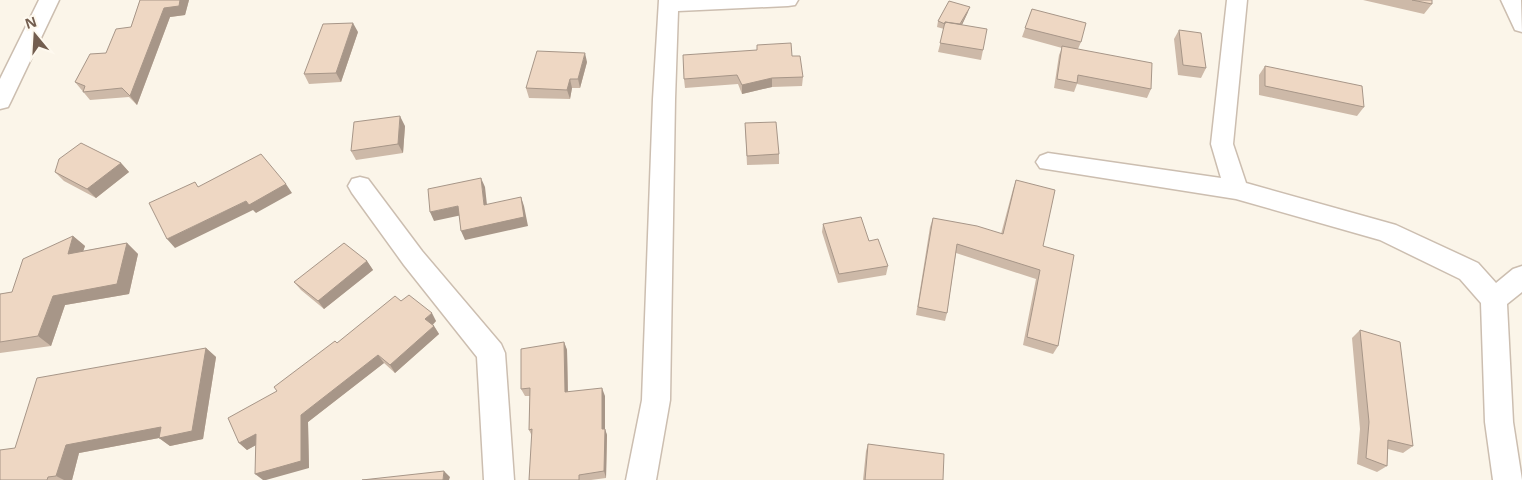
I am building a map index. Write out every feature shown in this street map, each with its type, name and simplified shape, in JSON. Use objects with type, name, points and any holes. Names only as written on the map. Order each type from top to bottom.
[{"type":"street","points":[[0,101],[49,0]]},
{"type":"street","points":[[641,480],[656,400],[668,3],[788,0]]},
{"type":"street","points":[[1236,190],[1222,144],[1237,0]]},
{"type":"street","points":[[1511,0],[1522,25]]},
{"type":"street","points":[[1048,162],[1236,190],[1387,232],[1468,271],[1494,300],[1499,422],[1508,480]]},
{"type":"street","points":[[360,186],[413,258],[491,353],[499,480]]},
{"type":"street","points":[[1494,300],[1522,276]]},
{"type":"building","points":[[140,0],[180,0],[179,6],[164,8],[130,96],[122,88],[83,92],[85,86],[75,82],[90,54],[106,53],[116,29],[131,27]]},
{"type":"building","points":[[1412,0],[1432,0],[1432,4]]},
{"type":"building","points":[[949,1],[970,7],[960,24],[945,22],[945,24],[938,21]]},
{"type":"building","points":[[1032,9],[1086,23],[1081,42],[1025,28]]},
{"type":"building","points":[[945,22],[987,29],[983,50],[940,43]]},
{"type":"building","points":[[353,23],[336,73],[304,74],[323,24]]},
{"type":"building","points":[[1179,30],[1201,33],[1206,68],[1183,65]]},
{"type":"building","points":[[791,43],[792,56],[800,56],[803,77],[772,78],[742,85],[737,75],[684,79],[683,55],[757,50],[757,45]]},
{"type":"building","points":[[1062,46],[1152,63],[1151,89],[1078,75],[1077,83],[1057,79]]},
{"type":"building","points":[[537,51],[585,53],[578,79],[570,79],[567,90],[526,88]]},
{"type":"building","points":[[1265,66],[1362,86],[1364,107],[1265,86]]},
{"type":"building","points":[[400,116],[398,144],[351,151],[354,122]]},
{"type":"building","points":[[776,122],[779,154],[747,156],[745,123]]},
{"type":"building","points":[[81,143],[121,163],[87,189],[55,172],[59,159]]},
{"type":"building","points":[[261,154],[286,184],[249,205],[246,201],[167,239],[149,203],[195,182],[198,187]]},
{"type":"building","points":[[481,178],[484,205],[521,197],[524,217],[461,231],[458,206],[430,212],[428,189]]},
{"type":"building","points":[[1016,180],[1055,190],[1043,246],[1074,255],[1058,346],[1027,337],[1040,270],[957,244],[947,313],[918,307],[933,218],[977,226],[1003,234]]},
{"type":"building","points":[[861,217],[869,241],[878,239],[888,266],[839,274],[823,224]]},
{"type":"building","points":[[73,236],[68,254],[127,243],[117,284],[53,296],[38,336],[0,342],[0,294],[12,292],[23,259]]},
{"type":"building","points":[[344,243],[367,261],[318,301],[294,282]]},
{"type":"building","points":[[409,295],[432,313],[425,319],[434,326],[390,365],[378,355],[301,415],[301,461],[255,474],[256,434],[239,443],[228,418],[277,391],[274,387],[335,341],[337,343],[395,296],[401,301]]},
{"type":"building","points":[[1360,330],[1400,342],[1413,446],[1388,440],[1387,466],[1366,458],[1369,422]]},
{"type":"building","points":[[564,342],[565,392],[602,388],[602,429],[605,429],[604,471],[579,475],[579,480],[529,480],[532,429],[529,430],[530,388],[521,389],[521,349]]},
{"type":"building","points":[[206,348],[192,431],[159,438],[161,427],[66,445],[56,476],[48,477],[47,480],[0,480],[0,450],[15,448],[37,378]]},
{"type":"building","points":[[868,444],[944,454],[943,480],[865,480]]},
{"type":"building","points":[[444,471],[443,480],[362,480]]}]
